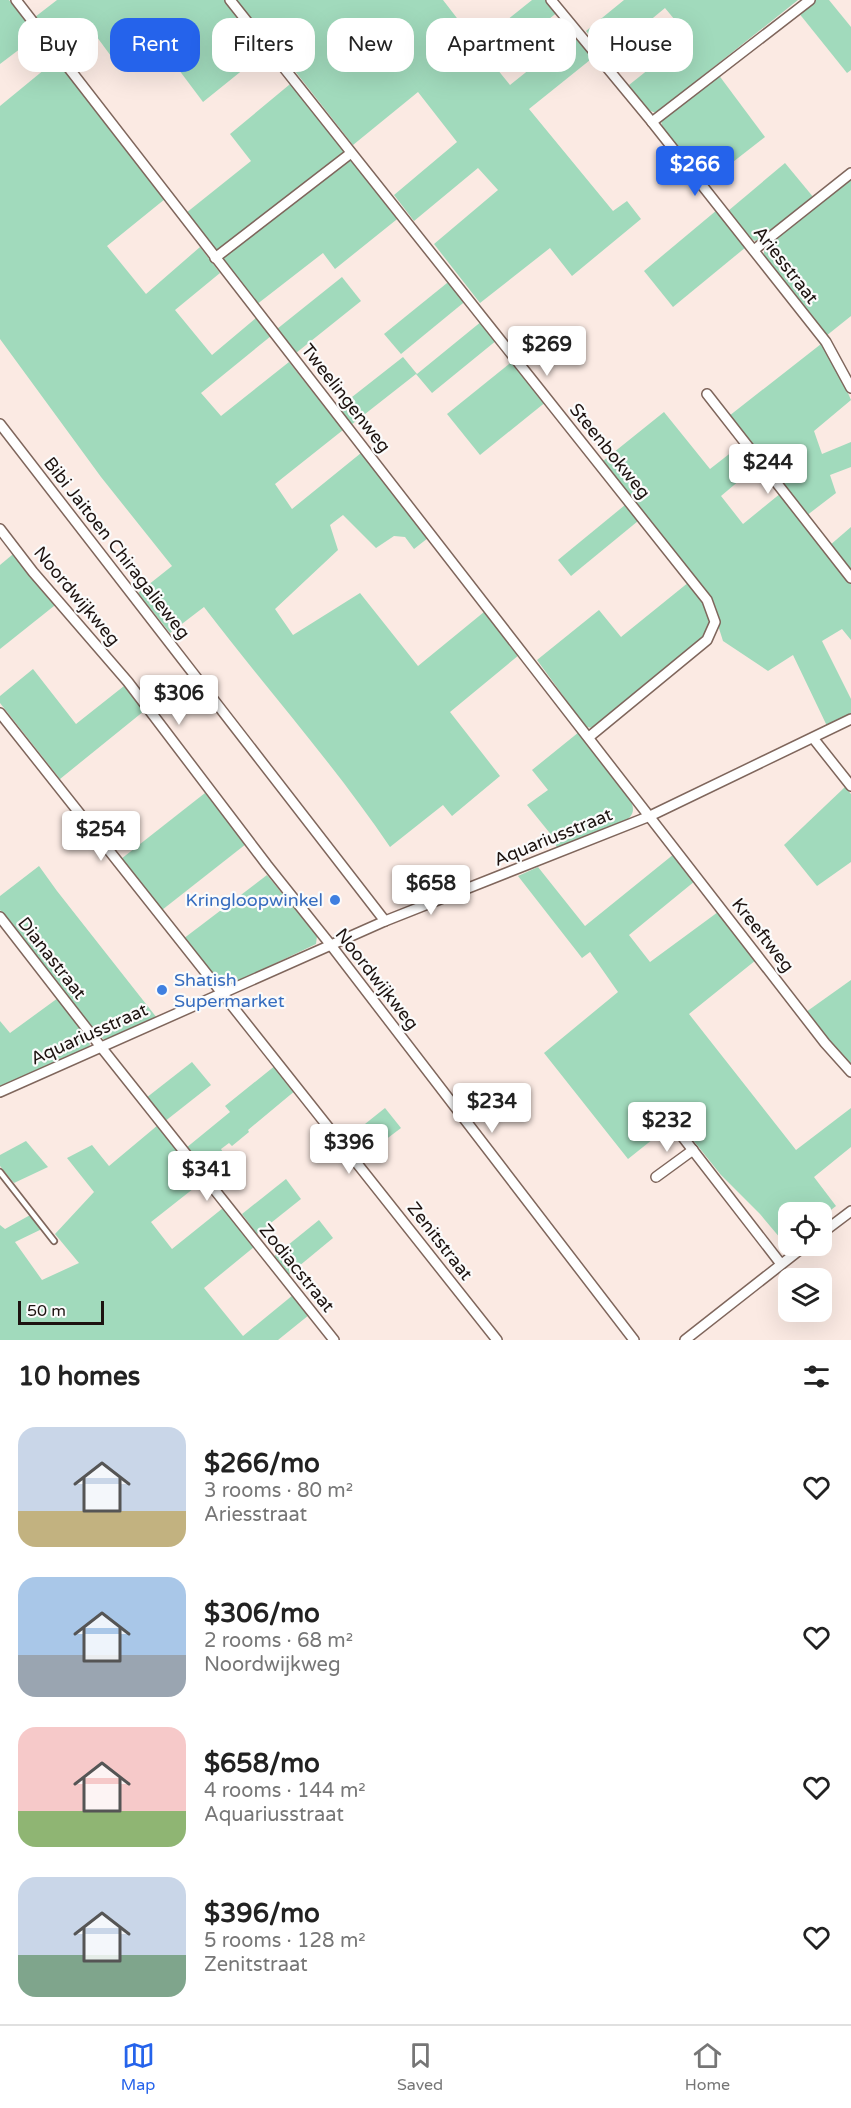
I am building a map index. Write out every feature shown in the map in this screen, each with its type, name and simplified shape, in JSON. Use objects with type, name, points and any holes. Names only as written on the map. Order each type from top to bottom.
[{"type":"street","name":"Tweelingenweg","points":[[16,0],[650,816]]},
{"type":"street","name":"Steenbokweg","points":[[230,0],[707,600],[715,622],[707,640],[589,737]]},
{"type":"street","name":"Ariesstraat","points":[[551,0],[652,122],[826,342],[850,383]]},
{"type":"street","points":[[652,122],[810,0]]},
{"type":"street","points":[[215,258],[351,153]]},
{"type":"street","points":[[754,250],[851,173]]},
{"type":"street","points":[[707,394],[851,578]]},
{"type":"street","name":"Bibi Jaitoen Chiragalieweg","points":[[0,424],[385,921]]},
{"type":"street","name":"Noordwijkweg","points":[[0,530],[33,573],[129,682],[267,865],[634,1340]]},
{"type":"street","name":"Zenitstraat","points":[[0,713],[497,1340]]},
{"type":"street","name":"Aquariusstraat","points":[[0,1092],[330,944],[650,816],[851,719]]},
{"type":"street","points":[[813,738],[851,786]]},
{"type":"street","name":"Kreeftweg","points":[[650,816],[825,1043],[851,1072]]},
{"type":"street","name":"Dianastraat","points":[[0,917],[101,1047]]},
{"type":"street","name":"Zodiacstraat","points":[[101,1047],[334,1340]]},
{"type":"street","points":[[678,1131],[782,1264]]},
{"type":"street","points":[[656,1177],[693,1150]]},
{"type":"street","points":[[832,1225],[851,1211]]},
{"type":"street","points":[[685,1340],[792,1256]]},
{"type":"lane","points":[[0,1172],[54,1241]]},
{"type":"green space","points":[[0,0],[9,0],[23,18],[18,18],[18,50],[0,64]]},
{"type":"green space","points":[[57,0],[443,0],[457,18],[426,18],[426,72],[499,72],[510,85],[526,72],[575,72],[529,109],[613,211],[627,201],[641,219],[572,276],[550,248],[480,303],[434,244],[498,190],[478,168],[414,221],[394,195],[457,142],[418,92],[353,145],[296,72],[315,72],[315,18],[212,18],[212,72],[240,72],[203,102],[180,72],[200,72],[200,18],[110,18],[110,55],[98,38],[98,18],[35,17]]},
{"type":"green space","points":[[532,0],[550,0],[559,11],[550,18],[510,18]]},
{"type":"green space","points":[[624,0],[798,0],[656,113],[648,110],[629,85],[645,72],[693,72],[693,18],[673,18],[665,8],[653,18],[602,18]]},
{"type":"green space","points":[[813,0],[829,0],[851,27],[851,70],[847,73],[798,12]]},
{"type":"green space","points":[[576,32],[588,47],[588,62],[576,71]]},
{"type":"green space","points":[[41,72],[65,72],[165,199],[107,246],[146,294],[200,247],[220,273],[175,310],[212,355],[256,318],[271,336],[201,393],[221,416],[289,362],[343,430],[275,484],[292,509],[361,453],[428,538],[414,549],[405,537],[394,536],[376,548],[343,515],[330,525],[338,550],[275,609],[293,635],[360,593],[418,666],[484,612],[519,655],[450,712],[500,776],[452,816],[443,805],[390,847],[322,755],[204,607],[170,633],[138,593],[172,566],[101,477],[0,339],[0,106]]},
{"type":"green space","points":[[718,74],[765,137],[706,183],[663,129],[661,121],[665,115]]},
{"type":"green space","points":[[295,80],[346,151],[218,251],[215,251],[186,213],[251,161],[230,134]]},
{"type":"green space","points":[[350,160],[356,162],[401,216],[335,269],[323,253],[256,305],[223,263],[222,258]]},
{"type":"green space","points":[[785,163],[814,198],[765,237],[755,241],[728,211]]},
{"type":"green space","points":[[851,176],[851,316],[826,336],[767,259],[764,247]]},
{"type":"green space","points":[[717,210],[746,247],[673,307],[644,271]]},
{"type":"green space","points":[[342,277],[361,301],[296,353],[277,329]]},
{"type":"green space","points":[[452,279],[468,299],[401,354],[384,334]]},
{"type":"green space","points":[[482,321],[497,340],[432,393],[416,374],[351,425],[338,408],[403,357],[417,374]]},
{"type":"green space","points":[[821,344],[838,370],[851,400],[814,431],[822,454],[851,442],[851,467],[830,475],[836,493],[806,516],[729,416]]},
{"type":"green space","points":[[514,360],[547,401],[480,455],[447,414]]},
{"type":"green space","points":[[664,412],[710,469],[742,444],[759,464],[721,496],[743,524],[781,493],[851,584],[851,640],[842,629],[822,641],[851,699],[851,715],[827,726],[793,655],[768,671],[723,641],[708,594],[603,461]]},
{"type":"green space","points":[[625,505],[638,521],[571,576],[558,560]]},
{"type":"green space","points":[[851,527],[851,573],[829,546]]},
{"type":"green space","points":[[18,550],[59,602],[0,649],[0,565]]},
{"type":"green space","points":[[689,582],[704,602],[709,615],[703,638],[593,728],[586,727],[537,660],[599,610],[621,637]]},
{"type":"green space","points":[[33,669],[76,724],[124,686],[144,711],[60,779],[0,703],[0,696]]},
{"type":"green space","points":[[579,732],[630,799],[633,812],[625,821],[557,848],[553,837],[527,805],[548,790],[532,770]]},
{"type":"green space","points":[[845,787],[851,794],[851,862],[817,886],[784,845]]},
{"type":"green space","points":[[205,793],[246,844],[162,910],[121,859]]},
{"type":"green space","points":[[674,854],[695,881],[629,935],[650,962],[718,912],[756,960],[689,1014],[796,1150],[851,1108],[851,1147],[814,1177],[836,1206],[832,1209],[832,1202],[778,1202],[778,1235],[721,1175],[677,1120],[628,1159],[544,1053],[618,992],[590,952],[582,958],[518,876],[538,867],[585,926]]},
{"type":"green space","points":[[39,866],[157,1018],[105,1040],[95,1034],[0,910],[0,896]]},
{"type":"green space","points":[[267,875],[317,936],[316,944],[232,984],[227,986],[219,984],[183,939]]},
{"type":"green space","points":[[851,980],[850,1064],[824,1037],[806,1012]]},
{"type":"green space","points":[[58,998],[88,1038],[90,1045],[87,1049],[0,1087],[0,1021],[10,1033]]},
{"type":"green space","points":[[192,1062],[211,1085],[164,1122],[146,1098]]},
{"type":"green space","points":[[276,1065],[296,1090],[232,1146],[229,1143],[221,1149],[224,1154],[204,1170],[186,1148],[230,1112],[225,1106]]},
{"type":"green space","points":[[385,1108],[401,1128],[360,1159],[345,1140]]},
{"type":"green space","points":[[158,1125],[203,1181],[151,1222],[172,1249],[223,1208],[254,1247],[204,1288],[243,1336],[293,1295],[309,1315],[278,1340],[0,1340],[0,1225],[5,1229],[32,1214],[44,1228],[15,1242],[42,1280],[79,1263],[55,1234],[94,1192],[67,1158],[92,1145],[109,1166]]},
{"type":"green space","points":[[26,1141],[48,1167],[14,1183],[0,1166],[0,1155]]},
{"type":"green space","points":[[286,1179],[301,1199],[257,1234],[242,1214]]},
{"type":"green space","points":[[319,1220],[333,1238],[287,1276],[272,1258]]},
{"type":"place","name":"Kringloopwinkel","points":[[335,900]]},
{"type":"place","name":"Shatish Supermarket","points":[[162,990]]}]
